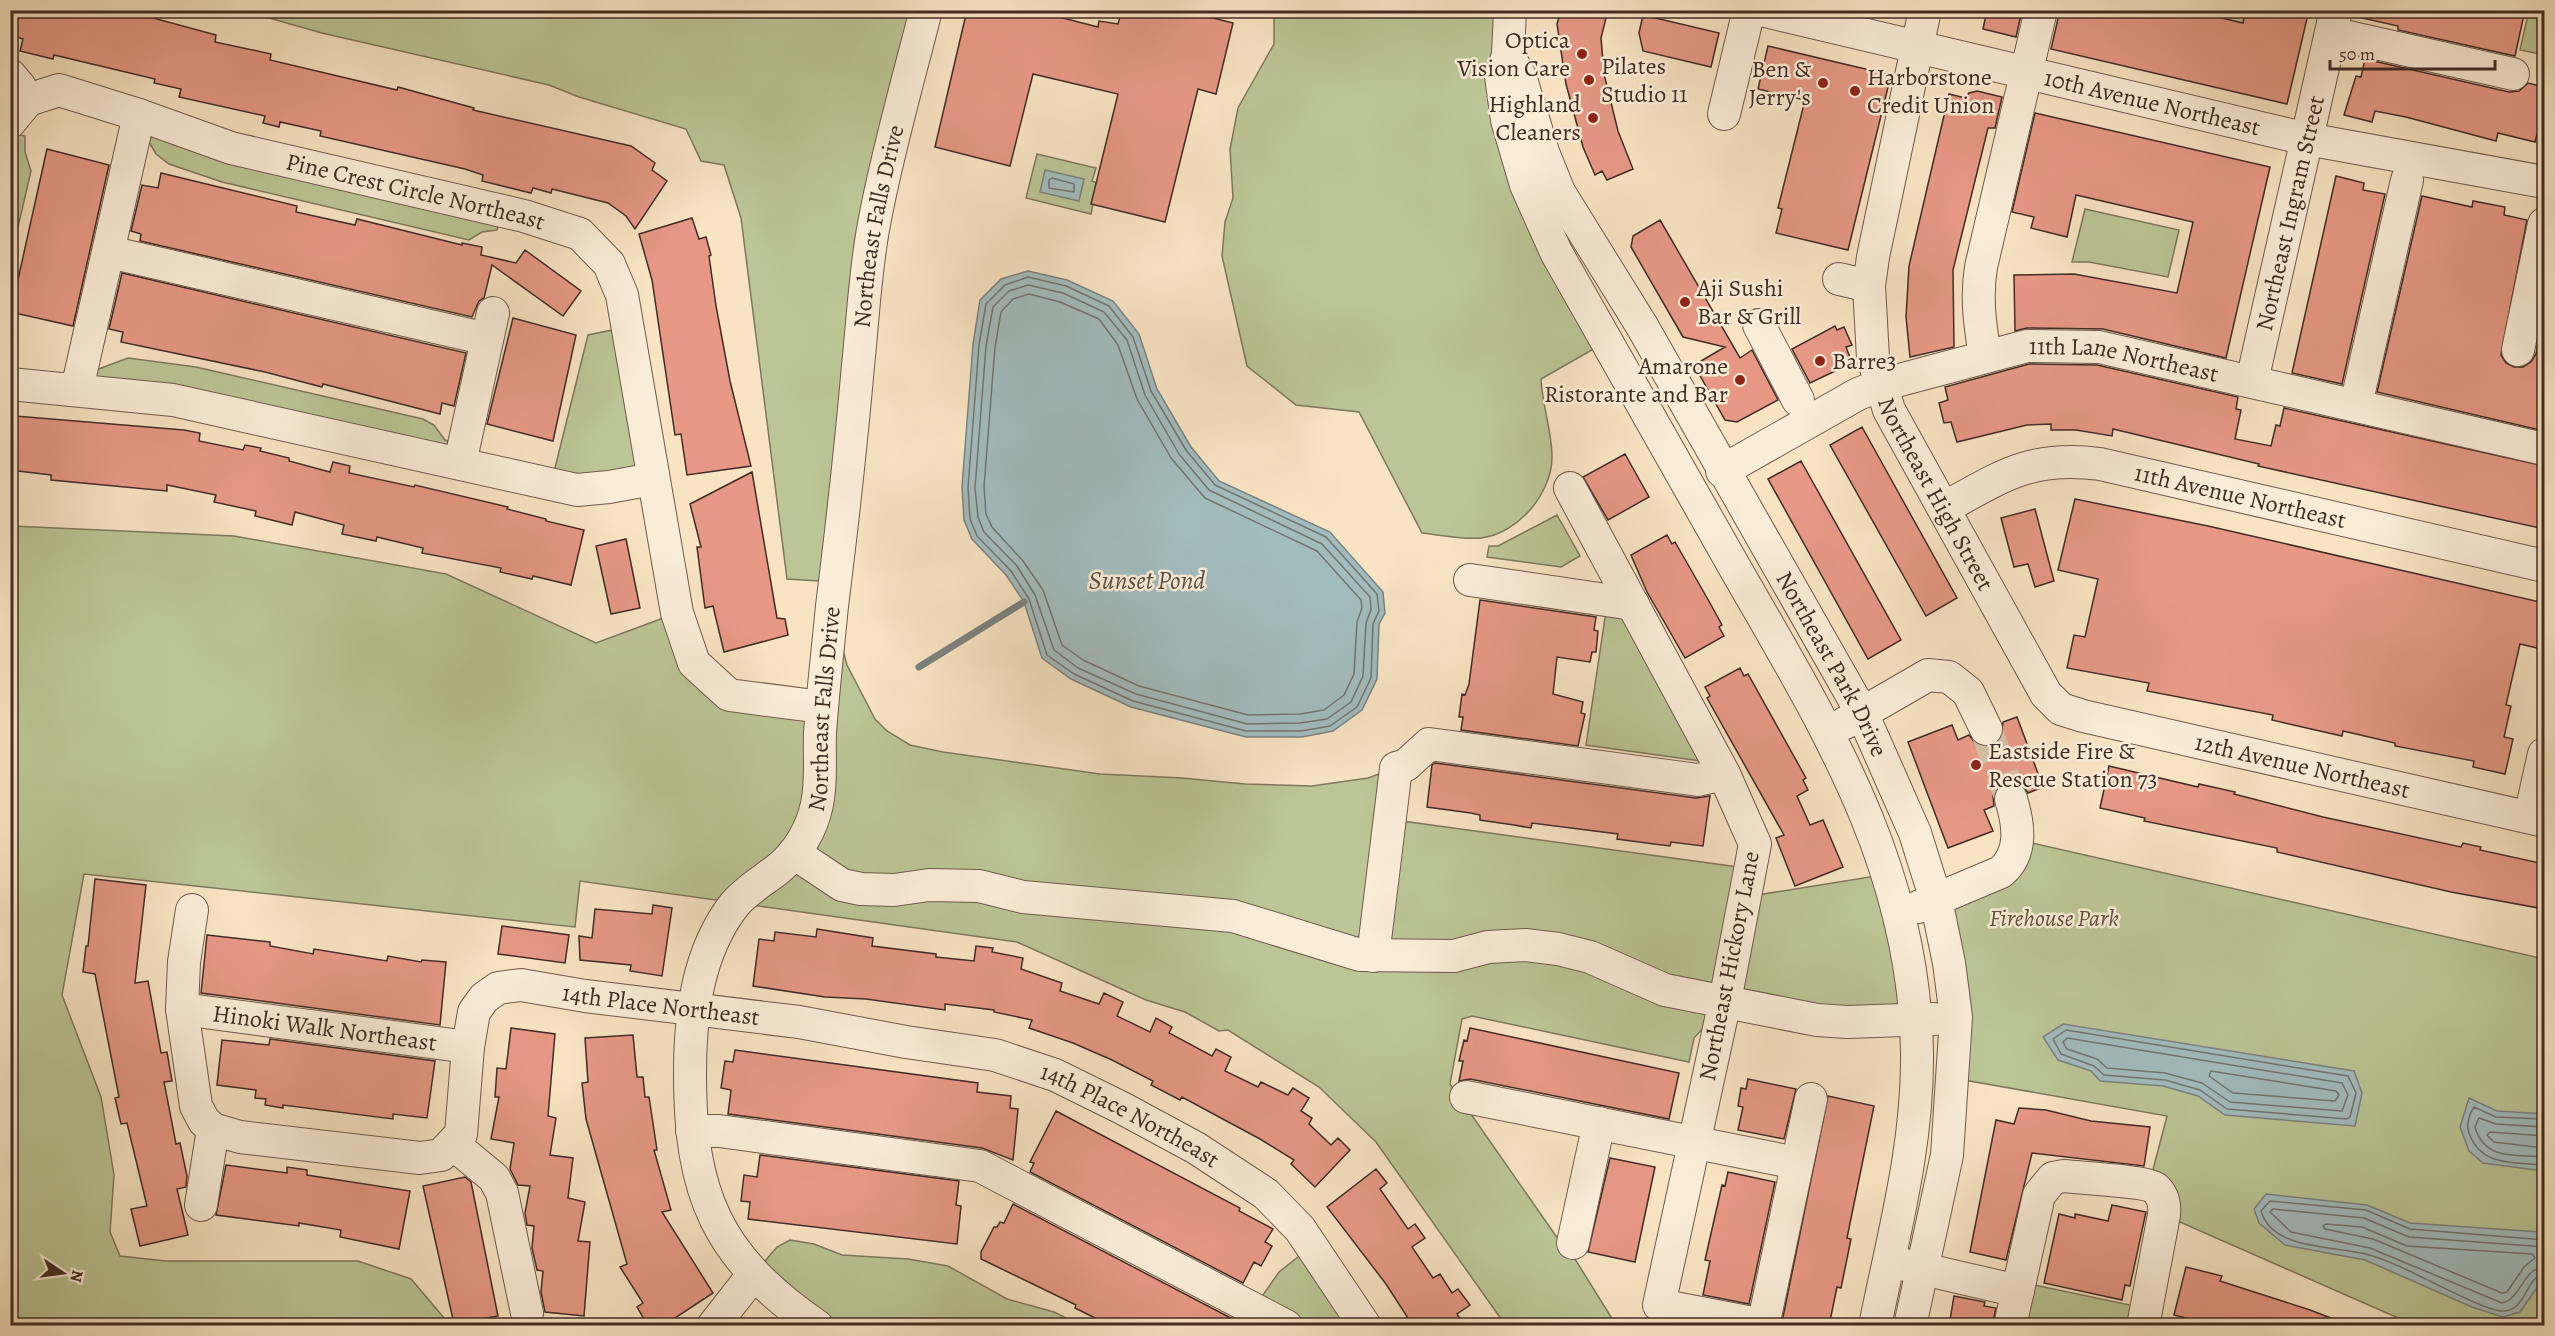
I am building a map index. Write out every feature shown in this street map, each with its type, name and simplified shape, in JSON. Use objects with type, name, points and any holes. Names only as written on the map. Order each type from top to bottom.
[{"type":"street","name":"Northeast Falls Drive","points":[[818,1326],[753,1275],[727,1241],[704,1193],[692,1131],[690,1073],[694,1010],[703,965],[723,922],[735,904],[794,853],[812,825],[818,801],[822,707],[874,224],[926,10]]},
{"type":"street","name":"Northeast Park Drive","points":[[1510,10],[1508,54],[1501,76],[1508,120],[1526,185],[1556,252],[1829,733],[1877,839],[1900,914],[1906,944],[1914,1022],[1916,1072],[1912,1142],[1875,1326]]},
{"type":"street","points":[[1724,114],[1749,10]]},
{"type":"street","name":"10th Avenue Northeast","points":[[1761,10],[2307,139],[2544,182]]},
{"type":"street","name":"Northeast High Street","points":[[1925,10],[1873,257],[1869,286],[1872,347],[1889,410],[2046,694],[2061,709]]},
{"type":"street","points":[[1985,356],[1977,292],[2041,10]]},
{"type":"street","points":[[2333,22],[2513,74]]},
{"type":"street","name":"Northeast Ingram Street","points":[[2252,381],[2333,22]]},
{"type":"street","name":"Northeast Park Drive","points":[[1508,54],[1520,76],[1543,152],[1559,192],[1642,326],[1722,471],[1862,713],[1915,833],[1936,900],[1949,963],[1956,1017],[1947,1155],[1910,1326]]},
{"type":"street","name":"Pine Crest Circle Northeast","points":[[10,122],[28,99],[60,90],[140,115],[231,148],[513,213],[580,234],[609,264],[622,295],[677,613],[694,663],[729,695],[822,707]]},
{"type":"street","points":[[77,389],[140,115]]},
{"type":"street","points":[[2356,405],[2407,180]]},
{"type":"street","points":[[2518,350],[2544,224]]},
{"type":"street","points":[[109,252],[490,326],[460,463]]},
{"type":"street","points":[[1839,279],[1869,286]]},
{"type":"street","points":[[1760,325],[1798,400]]},
{"type":"street","name":"11th Lane Northeast","points":[[1722,471],[1858,394],[1881,385],[2027,346],[2098,347],[2544,449]]},
{"type":"street","points":[[10,384],[173,400],[577,490],[653,479]]},
{"type":"street","name":"11th Avenue Northeast","points":[[1944,508],[2020,468],[2070,460],[2100,464],[2544,566]]},
{"type":"street","name":"Northeast Hickory Lane","points":[[1570,488],[1724,774],[1755,844],[1725,1001],[1659,1305],[1763,1325]]},
{"type":"street","points":[[1470,580],[1633,604]]},
{"type":"street","points":[[1829,733],[1928,675],[1949,677],[1968,692],[1986,729]]},
{"type":"street","name":"12th Avenue Northeast","points":[[2061,709],[2537,819]]},
{"type":"street","points":[[1372,956],[1396,768],[1406,765],[1429,744],[1698,780],[1724,774]]},
{"type":"street","points":[[2537,819],[2544,754]]},
{"type":"street","points":[[1900,914],[2001,872],[2009,865],[2019,840],[2018,820],[2011,800]]},
{"type":"street","points":[[794,853],[842,885],[861,889],[894,890],[929,885],[979,886],[1023,897],[1233,916],[1360,955],[1454,956],[1488,947],[1525,945],[1558,949],[1590,957],[1665,990],[1817,1020],[1914,1022],[1956,1017]]},
{"type":"street","points":[[192,910],[184,962],[182,1009],[196,1106],[204,1121],[213,1129],[240,1137],[420,1158],[441,1155],[453,1144],[494,1178],[502,1193],[527,1313]]},
{"type":"street","name":"14th Place Northeast","points":[[453,1144],[461,1134],[468,1047],[474,1012],[484,998],[498,988],[521,986],[799,1022],[906,1042],[995,1055],[1055,1075],[1196,1148],[1266,1194],[1300,1229],[1365,1326]]},
{"type":"street","name":"Hinoki Walk Northeast","points":[[182,1009],[468,1047]]},
{"type":"street","points":[[1466,1097],[1797,1163]]},
{"type":"street","points":[[1763,1325],[1811,1099]]},
{"type":"street","points":[[1573,1243],[1599,1123]]},
{"type":"street","points":[[201,1205],[213,1129]]},
{"type":"street","points":[[692,1131],[719,1131],[980,1166],[1286,1326]]},
{"type":"street","points":[[2010,1326],[2039,1195],[2053,1178],[2064,1176],[2149,1185],[2156,1189],[2164,1205],[2143,1326]]},
{"type":"street","points":[[1888,1261],[2018,1291]]},
{"type":"street","points":[[713,1326],[753,1275]]},
{"type":"green space","points":[[2529,10],[2544,11],[2544,55],[2520,50]]},
{"type":"green space","points":[[244,11],[926,11],[874,224],[835,582],[787,579],[741,218],[724,165],[701,161],[686,129],[579,97],[549,85],[322,33]]},
{"type":"green space","points":[[1274,11],[1510,11],[1501,76],[1606,342],[1541,379],[1552,447],[1550,471],[1546,484],[1530,510],[1508,529],[1495,535],[1466,538],[1422,533],[1359,412],[1296,405],[1247,366],[1222,256],[1225,222],[1233,198],[1230,149],[1238,108],[1274,44]]},
{"type":"green space","points":[[2188,11],[2246,11],[2243,23]]},
{"type":"green space","points":[[156,121],[502,210],[497,230],[482,232],[469,240],[222,182],[169,164],[156,154],[149,142]]},
{"type":"green space","points":[[11,133],[25,136],[25,152],[31,171],[11,257]]},
{"type":"green space","points":[[1037,154],[1096,168],[1092,181],[1097,183],[1091,214],[1026,198]]},
{"type":"green space","points":[[2085,209],[2179,230],[2168,277],[2089,262],[2072,262]]},
{"type":"green space","points":[[627,327],[653,479],[551,484],[588,335]]},
{"type":"green space","points":[[128,358],[196,367],[423,419],[434,425],[445,440],[464,445],[460,463],[77,389],[96,370]]},
{"type":"green space","points":[[1557,515],[1580,556],[1561,567],[1487,557],[1489,546],[1498,546]]},
{"type":"green space","points":[[11,526],[234,536],[446,574],[596,643],[677,613],[729,695],[822,707],[832,609],[847,665],[875,719],[887,731],[910,745],[943,752],[1100,774],[1245,784],[1312,786],[1368,778],[1396,768],[1388,819],[1738,867],[1745,897],[1888,874],[1914,1022],[1712,998],[1706,1025],[1694,1038],[1689,1062],[1472,1016],[1462,1019],[1450,1084],[1565,1249],[1575,1259],[1616,1325],[1506,1326],[1376,1142],[1319,1087],[1228,1030],[1219,1031],[1185,1012],[1146,1000],[1017,942],[580,881],[575,927],[84,874],[62,995],[101,1097],[114,1175],[110,1232],[120,1256],[166,1261],[358,1261],[411,1279],[450,1325],[11,1326]]},
{"type":"green space","points":[[1606,611],[1622,613],[1701,761],[1586,745]]},
{"type":"green space","name":"Firehouse Park","points":[[2019,840],[2544,959],[2544,1325],[2414,1325],[2164,1215],[2149,1185],[2167,1116],[1953,1078],[1936,900]]},
{"type":"green space","points":[[790,1240],[814,1244],[842,1255],[908,1259],[948,1266],[1007,1299],[1054,1312],[1080,1325],[817,1325],[753,1275],[777,1247]]},
{"type":"green space","points":[[1312,1246],[1365,1325],[1286,1325],[1254,1308],[1279,1272]]},
{"type":"green space","points":[[2020,1282],[2144,1308],[2143,1325],[2034,1326],[2011,1322]]},
{"type":"water","points":[[1045,170],[1084,179],[1079,201],[1040,192]]},
{"type":"water","name":"Sunset Pond","points":[[1028,271],[1067,280],[1113,301],[1139,334],[1157,389],[1191,447],[1219,481],[1330,532],[1383,592],[1385,613],[1379,624],[1377,679],[1362,710],[1333,731],[1302,737],[1246,737],[1131,707],[1071,679],[1042,658],[1024,602],[1006,575],[972,539],[964,520],[962,487],[973,344],[980,300],[1001,279]]},
{"type":"water","points":[[2063,1024],[2354,1071],[2362,1093],[2355,1126],[2225,1115],[2198,1096],[2163,1086],[2100,1081],[2091,1071],[2058,1060],[2043,1037]]},
{"type":"water","points":[[2469,1098],[2497,1111],[2544,1114],[2544,1171],[2483,1163],[2469,1151],[2460,1127]]},
{"type":"water","points":[[2266,1194],[2367,1205],[2410,1223],[2540,1232],[2544,1236],[2543,1279],[2520,1312],[2503,1317],[2472,1307],[2365,1260],[2285,1245],[2259,1223],[2254,1209]]},
{"type":"building","points":[[10,10],[135,10],[147,14],[146,16],[216,35],[215,42],[271,54],[270,60],[397,90],[398,87],[474,108],[473,110],[631,146],[655,163],[652,170],[667,181],[635,229],[626,216],[608,203],[552,189],[551,193],[533,188],[531,193],[482,181],[483,175],[465,169],[320,136],[321,131],[280,122],[279,127],[263,123],[265,116],[179,97],[181,89],[154,83],[155,79],[54,55],[53,59],[20,51],[23,39],[10,35]]},
{"type":"building","points":[[967,10],[1056,10],[1055,16],[1098,27],[1099,21],[1118,24],[1122,10],[1181,10],[1233,23],[1216,94],[1198,89],[1165,222],[1091,204],[1118,94],[1033,74],[1010,166],[935,147]]},
{"type":"building","points":[[1561,10],[1608,10],[1601,38],[1604,74],[1618,131],[1633,169],[1607,180],[1602,171],[1595,175],[1583,147],[1566,84],[1557,24]]},
{"type":"building","points":[[1987,10],[2022,10],[2016,37],[1983,29]]},
{"type":"building","points":[[2060,10],[2188,10],[2243,23],[2246,10],[2309,10],[2287,104],[2051,49]]},
{"type":"building","points":[[2362,10],[2525,10],[2515,56],[2398,30],[2398,26],[2362,18]]},
{"type":"building","points":[[1643,15],[1719,33],[1711,67],[1643,51],[1639,33]]},
{"type":"building","points":[[1768,46],[1891,75],[1848,250],[1776,233],[1782,209],[1778,208],[1805,100],[1758,89]]},
{"type":"building","points":[[2365,59],[2509,92],[2519,91],[2528,83],[2544,87],[2544,135],[2537,134],[2535,142],[2498,133],[2496,141],[2375,111],[2372,122],[2344,115],[2356,76],[2361,77]]},
{"type":"building","points":[[1977,91],[2002,97],[1995,128],[1988,128],[1953,270],[1954,347],[1910,357],[1906,317],[1909,266],[1949,94],[1965,98],[1969,93]]},
{"type":"building","points":[[2035,113],[2270,167],[2226,358],[2103,329],[2027,328],[2015,331],[2014,275],[2074,274],[2177,293],[2193,222],[2076,195],[2067,237],[2031,228],[2034,217],[2012,212]]},
{"type":"building","points":[[47,149],[109,165],[73,326],[10,312],[10,292],[15,293]]},
{"type":"building","points":[[161,173],[297,206],[296,212],[355,225],[357,219],[462,245],[462,243],[482,247],[481,255],[516,263],[525,250],[581,291],[563,316],[492,265],[484,298],[479,301],[472,317],[140,241],[141,234],[131,231],[142,185],[158,188]]},
{"type":"building","points":[[2336,176],[2364,183],[2363,190],[2385,194],[2342,384],[2292,373]]},
{"type":"building","points":[[2422,196],[2472,207],[2473,201],[2505,207],[2504,215],[2527,220],[2501,355],[2506,363],[2514,367],[2523,367],[2531,362],[2536,354],[2544,311],[2544,431],[2377,392]]},
{"type":"building","points":[[692,218],[699,239],[706,237],[711,255],[709,256],[716,306],[730,381],[751,466],[687,475],[681,434],[675,435],[652,280],[639,234]]},
{"type":"building","points":[[1660,220],[1740,358],[1752,350],[1778,400],[1737,422],[1725,420],[1694,365],[1725,347],[1683,337],[1631,247],[1633,236]]},
{"type":"building","points":[[122,273],[466,353],[454,406],[442,403],[440,414],[323,384],[322,387],[265,372],[121,342],[123,332],[109,329]]},
{"type":"building","points":[[513,318],[576,335],[553,441],[487,424]]},
{"type":"building","points":[[1835,326],[1837,330],[1844,327],[1852,345],[1846,347],[1852,363],[1810,383],[1792,349]]},
{"type":"building","points":[[2029,364],[2097,365],[2238,397],[2236,409],[2241,410],[2235,439],[2271,446],[2276,425],[2280,426],[2284,408],[2544,466],[2544,529],[2258,466],[2259,464],[2113,429],[2112,436],[2076,430],[2051,430],[2051,424],[2027,425],[1957,442],[1951,422],[1944,423],[1939,403],[1948,400],[1945,387]]},
{"type":"building","points":[[15,416],[200,433],[199,441],[243,450],[245,445],[261,448],[260,451],[330,472],[333,462],[350,466],[349,473],[414,487],[415,485],[508,507],[507,509],[546,519],[546,521],[584,530],[571,585],[533,576],[532,579],[500,572],[501,568],[422,553],[423,548],[377,537],[376,541],[342,534],[344,525],[295,512],[292,525],[255,516],[256,511],[214,502],[216,495],[167,485],[167,491],[51,480],[51,475],[10,470]]},
{"type":"building","points":[[1862,427],[1957,598],[1926,616],[1830,445]]},
{"type":"building","points":[[1625,454],[1649,497],[1608,520],[1583,477]]},
{"type":"building","points":[[1801,461],[1901,640],[1868,659],[1768,479]]},
{"type":"building","points":[[752,472],[777,618],[785,619],[788,635],[724,652],[713,606],[705,608],[697,547],[701,547],[690,504]]},
{"type":"building","points":[[2075,499],[2208,526],[2544,603],[2537,648],[2520,644],[2506,705],[2511,706],[2504,737],[2513,739],[2505,774],[2473,767],[2474,761],[2395,746],[2395,743],[2343,731],[2342,736],[2311,729],[2272,720],[2273,715],[2147,691],[2149,683],[2067,668],[2074,635],[2085,637],[2098,579],[2058,570]]},
{"type":"building","points":[[2035,509],[2054,581],[2035,587],[2028,564],[2014,567],[2001,518]]},
{"type":"building","points":[[1667,535],[1672,544],[1675,542],[1710,603],[1722,625],[1719,627],[1724,636],[1685,658],[1647,592],[1631,555]]},
{"type":"building","points":[[626,539],[640,608],[611,614],[596,546]]},
{"type":"building","points":[[1480,600],[1596,617],[1594,630],[1598,631],[1596,652],[1592,652],[1590,662],[1557,657],[1553,694],[1583,702],[1581,713],[1585,714],[1578,746],[1461,730],[1463,717],[1459,717],[1462,694],[1465,695],[1469,684]]},
{"type":"building","points":[[1740,668],[1744,676],[1748,674],[1806,778],[1803,780],[1808,790],[1797,796],[1810,825],[1823,820],[1843,867],[1795,886],[1776,838],[1784,835],[1707,698],[1710,696],[1705,687]]},
{"type":"building","name":"Eastside Fire & Rescue Station 73","points":[[2017,717],[2043,787],[2028,793],[2015,781],[1999,786],[1993,795],[1994,806],[1984,810],[1993,831],[1948,848],[1908,742],[1952,725],[1958,740],[1969,735],[1976,744],[1985,747],[2001,739],[2003,722]]},
{"type":"building","points":[[1435,763],[1696,798],[1710,796],[1703,846],[1671,842],[1670,846],[1654,844],[1617,839],[1618,834],[1532,823],[1531,828],[1480,820],[1480,815],[1471,813],[1427,807],[1432,765]]},
{"type":"building","points":[[2109,766],[2198,787],[2199,784],[2235,792],[2234,794],[2323,817],[2461,847],[2463,843],[2481,847],[2480,850],[2544,864],[2544,909],[2451,892],[2277,852],[2277,848],[2144,821],[2145,818],[2100,808]]},
{"type":"building","points":[[95,879],[146,885],[135,983],[148,981],[161,1053],[167,1052],[172,1081],[164,1082],[176,1144],[180,1143],[187,1176],[186,1187],[177,1189],[188,1235],[140,1246],[131,1209],[147,1206],[127,1123],[121,1124],[115,1098],[119,1097],[95,974],[83,972]]},
{"type":"building","points":[[653,905],[672,908],[662,976],[630,971],[631,965],[580,960],[579,936],[592,938],[595,909],[652,914]]},
{"type":"building","points":[[502,926],[569,935],[565,963],[498,954]]},
{"type":"building","points":[[817,929],[873,938],[872,946],[936,954],[936,957],[974,961],[976,946],[993,948],[992,952],[1023,958],[1021,969],[1062,983],[1060,991],[1099,1004],[1104,993],[1123,1002],[1117,1016],[1150,1032],[1156,1018],[1172,1027],[1169,1033],[1212,1056],[1216,1049],[1231,1057],[1225,1071],[1258,1087],[1261,1082],[1288,1095],[1293,1088],[1309,1098],[1301,1111],[1312,1118],[1309,1124],[1331,1145],[1338,1138],[1350,1150],[1315,1187],[1291,1164],[1294,1160],[1260,1139],[1182,1097],[1180,1100],[1151,1085],[1153,1081],[1112,1060],[1073,1043],[1029,1028],[1032,1020],[994,1012],[994,1010],[945,1004],[945,1010],[866,999],[825,997],[753,986],[759,939],[774,941],[775,932],[816,937]]},
{"type":"building","points":[[207,935],[270,942],[270,946],[313,954],[314,949],[387,961],[388,956],[421,962],[422,960],[446,962],[440,1025],[201,993]]},
{"type":"building","points":[[511,1028],[555,1034],[548,1116],[556,1118],[550,1155],[573,1158],[568,1198],[585,1202],[578,1241],[590,1242],[584,1316],[545,1312],[541,1292],[543,1271],[537,1270],[532,1248],[534,1226],[527,1225],[525,1213],[530,1186],[518,1185],[510,1169],[514,1143],[491,1139],[499,1097],[495,1097],[497,1068],[506,1069]]},
{"type":"building","points":[[1470,1028],[1679,1073],[1669,1119],[1470,1079],[1459,1081],[1463,1061],[1459,1061],[1464,1040],[1467,1041]]},
{"type":"building","points":[[633,1035],[637,1077],[643,1077],[645,1097],[649,1097],[657,1150],[654,1150],[671,1210],[662,1212],[713,1293],[663,1326],[648,1326],[637,1307],[643,1303],[620,1267],[627,1264],[586,1119],[582,1083],[588,1082],[585,1038]]},
{"type":"building","points":[[270,1039],[435,1061],[427,1118],[393,1114],[393,1119],[283,1105],[283,1108],[265,1105],[266,1099],[255,1098],[256,1090],[217,1085],[222,1040],[269,1045]]},
{"type":"building","points":[[735,1050],[978,1083],[977,1092],[1011,1096],[1010,1108],[1018,1109],[1013,1160],[982,1148],[728,1114],[731,1090],[721,1088],[725,1061],[733,1062]]},
{"type":"building","points":[[1748,1079],[1796,1089],[1784,1139],[1738,1130],[1743,1107],[1738,1106],[1741,1088],[1746,1089]]},
{"type":"building","points":[[1828,1096],[1874,1106],[1847,1238],[1851,1239],[1841,1288],[1837,1287],[1829,1326],[1798,1326],[1782,1322]]},
{"type":"building","points":[[2019,1108],[2046,1110],[2091,1121],[2150,1127],[2144,1166],[2032,1153],[2006,1260],[1970,1252],[1996,1120],[2014,1124]]},
{"type":"building","points":[[1056,1111],[1240,1208],[1239,1211],[1273,1229],[1265,1242],[1272,1246],[1261,1266],[1254,1262],[1243,1283],[1030,1172],[1034,1163],[1030,1162]]},
{"type":"building","points":[[760,1155],[959,1181],[956,1205],[961,1206],[957,1244],[748,1219],[750,1202],[741,1201],[744,1175],[757,1177]]},
{"type":"building","points":[[1610,1158],[1655,1167],[1635,1262],[1588,1252]]},
{"type":"building","points":[[226,1165],[287,1173],[287,1167],[307,1170],[307,1175],[410,1191],[399,1249],[340,1237],[341,1230],[299,1223],[299,1226],[216,1215]]},
{"type":"building","points":[[1376,1169],[1387,1183],[1380,1189],[1408,1229],[1415,1224],[1425,1238],[1412,1247],[1433,1278],[1440,1274],[1452,1293],[1458,1289],[1470,1305],[1457,1314],[1464,1326],[1413,1326],[1386,1284],[1327,1207]]},
{"type":"building","points":[[1728,1172],[1775,1182],[1749,1304],[1703,1295],[1710,1261],[1705,1260],[1722,1185],[1725,1186]]},
{"type":"building","points":[[465,1177],[471,1182],[498,1316],[454,1324],[423,1186]]},
{"type":"building","points":[[1013,1204],[1246,1326],[1111,1326],[1075,1308],[1076,1305],[981,1259],[981,1252],[994,1227],[997,1227],[1000,1222],[1004,1223]]},
{"type":"building","points":[[2112,1205],[2146,1212],[2130,1286],[2125,1285],[2122,1300],[2044,1283],[2059,1214],[2075,1218],[2075,1214],[2108,1221]]},
{"type":"building","points":[[2186,1267],[2222,1276],[2220,1281],[2310,1310],[2344,1323],[2343,1326],[2229,1326],[2210,1319],[2209,1324],[2174,1315]]},
{"type":"building","points":[[1954,1296],[1985,1302],[1984,1306],[1996,1308],[1992,1326],[1949,1326]]},
{"type":"waterway","points":[[919,667],[1024,602]]},
{"type":"tunnel","points":[[1986,729],[2011,799]]},
{"type":"place","name":"Optica Vision Care","points":[[1582,54]]},
{"type":"place","name":"Pilates Studio 11","points":[[1589,80]]},
{"type":"place","name":"Ben & Jerry's","points":[[1823,83]]},
{"type":"place","name":"Harborstone Credit Union","points":[[1855,91]]},
{"type":"place","name":"Highland Cleaners","points":[[1593,118]]},
{"type":"place","name":"Aji Sushi Bar & Grill","points":[[1685,302]]},
{"type":"place","name":"Barre3","points":[[1820,361]]},
{"type":"place","name":"Amarone Ristorante and Bar","points":[[1740,380]]},
{"type":"place","name":"Eastside Fire & Rescue Station 73","points":[[1976,765]]}]
